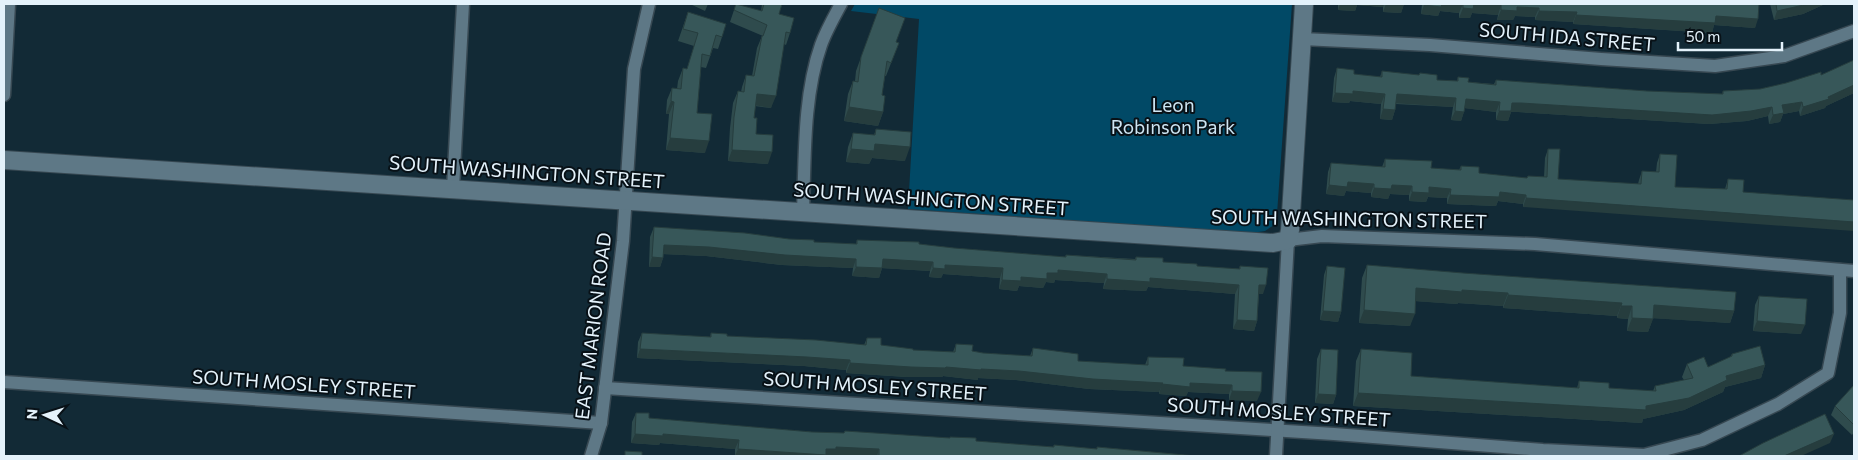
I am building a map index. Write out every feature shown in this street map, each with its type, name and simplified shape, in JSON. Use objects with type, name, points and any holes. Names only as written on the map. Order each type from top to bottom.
[{"type":"street","points":[[4,95],[9,4]]},
{"type":"street","points":[[453,188],[463,4]]},
{"type":"street","name":"EAST MARION ROAD","points":[[591,456],[601,423],[624,241],[634,69],[649,4]]},
{"type":"street","points":[[802,212],[806,121],[815,67],[821,44],[841,4]]},
{"type":"street","points":[[1276,456],[1304,4]]},
{"type":"street","name":"SOUTH IDA STREET","points":[[1302,39],[1430,45],[1715,66],[1784,56],[1854,31]]},
{"type":"street","name":"SOUTH WASHINGTON STREET","points":[[4,160],[453,188],[1266,243],[1322,236],[1535,244],[1854,271]]},
{"type":"street","name":"SOUTH MOSLEY STREET","points":[[605,388],[1277,430],[1543,450],[1644,455],[1702,440],[1778,404],[1828,373],[1840,313],[1840,270]]},
{"type":"street","name":"SOUTH MOSLEY STREET","points":[[4,382],[601,423]]},
{"type":"green space","name":"Leon Robinson Park","points":[[855,4],[1292,4],[1277,214],[1274,225],[1265,231],[1252,233],[908,209],[919,19],[851,11]]},
{"type":"building","points":[[736,4],[762,11],[764,4],[782,4],[779,14],[794,18],[790,33],[786,32],[776,96],[757,94],[754,118],[757,118],[756,134],[773,135],[772,152],[732,150],[738,91],[744,92],[746,75],[754,76],[762,36],[767,25],[734,10]]},
{"type":"building","points":[[1424,4],[1442,4],[1441,7]]},
{"type":"building","points":[[1463,4],[1474,4],[1473,9],[1463,8]]},
{"type":"building","points":[[1474,4],[1759,4],[1758,19],[1716,16],[1715,23],[1576,15],[1577,12],[1539,11],[1539,8],[1517,7],[1517,11],[1501,10],[1501,5]]},
{"type":"building","points":[[1776,4],[1808,4],[1777,11]]},
{"type":"building","points":[[879,8],[905,18],[896,42],[899,43],[891,63],[887,61],[882,95],[885,96],[883,112],[849,107],[853,81],[858,82],[861,57]]},
{"type":"building","points":[[688,12],[726,24],[722,37],[716,35],[710,56],[702,54],[697,113],[712,114],[709,141],[670,138],[674,102],[671,101],[672,88],[681,89],[683,68],[687,69],[698,33],[683,29]]},
{"type":"building","points":[[1854,60],[1854,85],[1828,97],[1829,99],[1803,107],[1802,102],[1782,105],[1784,113],[1773,115],[1772,107],[1712,115],[1521,103],[1512,103],[1511,111],[1499,111],[1500,102],[1466,99],[1464,112],[1455,111],[1456,98],[1397,94],[1395,110],[1383,109],[1385,94],[1353,91],[1353,94],[1335,93],[1337,68],[1354,70],[1354,74],[1382,77],[1382,71],[1419,75],[1420,73],[1437,75],[1437,80],[1458,81],[1458,77],[1469,78],[1468,82],[1496,85],[1496,80],[1647,91],[1723,94],[1723,91],[1760,89],[1821,72],[1821,75]]},
{"type":"building","points":[[876,129],[911,132],[910,147],[875,144],[874,151],[851,149],[853,133],[875,135]]},
{"type":"building","points":[[1548,149],[1560,149],[1558,179],[1641,184],[1642,171],[1659,172],[1660,154],[1677,155],[1675,187],[1727,189],[1728,179],[1744,180],[1743,192],[1854,200],[1854,222],[1526,198],[1526,195],[1500,192],[1499,197],[1450,195],[1451,189],[1429,187],[1429,193],[1412,192],[1412,186],[1392,185],[1391,189],[1374,188],[1374,184],[1348,182],[1347,187],[1329,185],[1331,163],[1385,167],[1385,159],[1432,161],[1431,168],[1461,170],[1461,166],[1479,167],[1479,173],[1527,178],[1528,176],[1547,177]]},
{"type":"building","points":[[654,227],[745,233],[789,239],[814,240],[814,242],[857,244],[857,240],[919,242],[919,244],[954,248],[1066,257],[1066,255],[1136,260],[1136,257],[1163,258],[1163,262],[1197,264],[1197,266],[1240,269],[1240,266],[1268,268],[1266,285],[1259,285],[1257,321],[1237,320],[1239,285],[1150,278],[1150,282],[1107,279],[1107,274],[1058,270],[1058,273],[1047,273],[1047,279],[1021,277],[1021,281],[1002,280],[1003,268],[945,265],[945,269],[933,268],[933,262],[883,259],[882,268],[856,267],[856,259],[785,255],[709,247],[664,245],[663,258],[652,257]]},
{"type":"building","points":[[1367,265],[1736,292],[1734,311],[1654,305],[1653,319],[1632,318],[1632,306],[1621,306],[1622,303],[1508,295],[1508,293],[1416,288],[1415,314],[1364,310]]},
{"type":"building","points":[[1327,266],[1345,268],[1341,312],[1323,311]]},
{"type":"building","points":[[1759,296],[1807,299],[1805,325],[1757,321]]},
{"type":"building","points":[[642,333],[711,337],[711,333],[727,334],[727,336],[816,340],[866,345],[867,338],[881,338],[881,345],[913,350],[955,352],[956,344],[973,345],[972,351],[983,353],[1032,356],[1033,348],[1078,354],[1078,361],[1148,365],[1148,357],[1184,358],[1183,366],[1226,369],[1225,371],[1262,372],[1261,392],[1232,391],[1232,385],[1190,383],[1190,387],[1019,371],[911,367],[850,363],[850,360],[807,357],[640,349]]},
{"type":"building","points":[[1760,346],[1765,365],[1726,376],[1727,380],[1689,398],[1646,406],[1646,410],[1358,393],[1361,349],[1412,353],[1411,376],[1579,388],[1579,381],[1609,383],[1609,388],[1656,391],[1655,386],[1693,378],[1687,364],[1704,357],[1708,367],[1732,356],[1732,354]]},
{"type":"building","points":[[1321,349],[1338,350],[1336,395],[1318,394]]},
{"type":"building","points":[[1854,385],[1854,425],[1835,406]]},
{"type":"building","points":[[636,413],[649,413],[649,418],[812,432],[844,433],[845,431],[976,438],[976,441],[1054,447],[1054,445],[1097,449],[1097,447],[1196,456],[879,456],[879,449],[836,447],[836,449],[826,449],[826,455],[738,449],[739,440],[663,434],[663,436],[635,434]]},
{"type":"building","points":[[1825,414],[1834,434],[1784,456],[1739,456],[1763,443]]},
{"type":"building","points":[[625,451],[642,452],[642,456],[625,456]]}]
